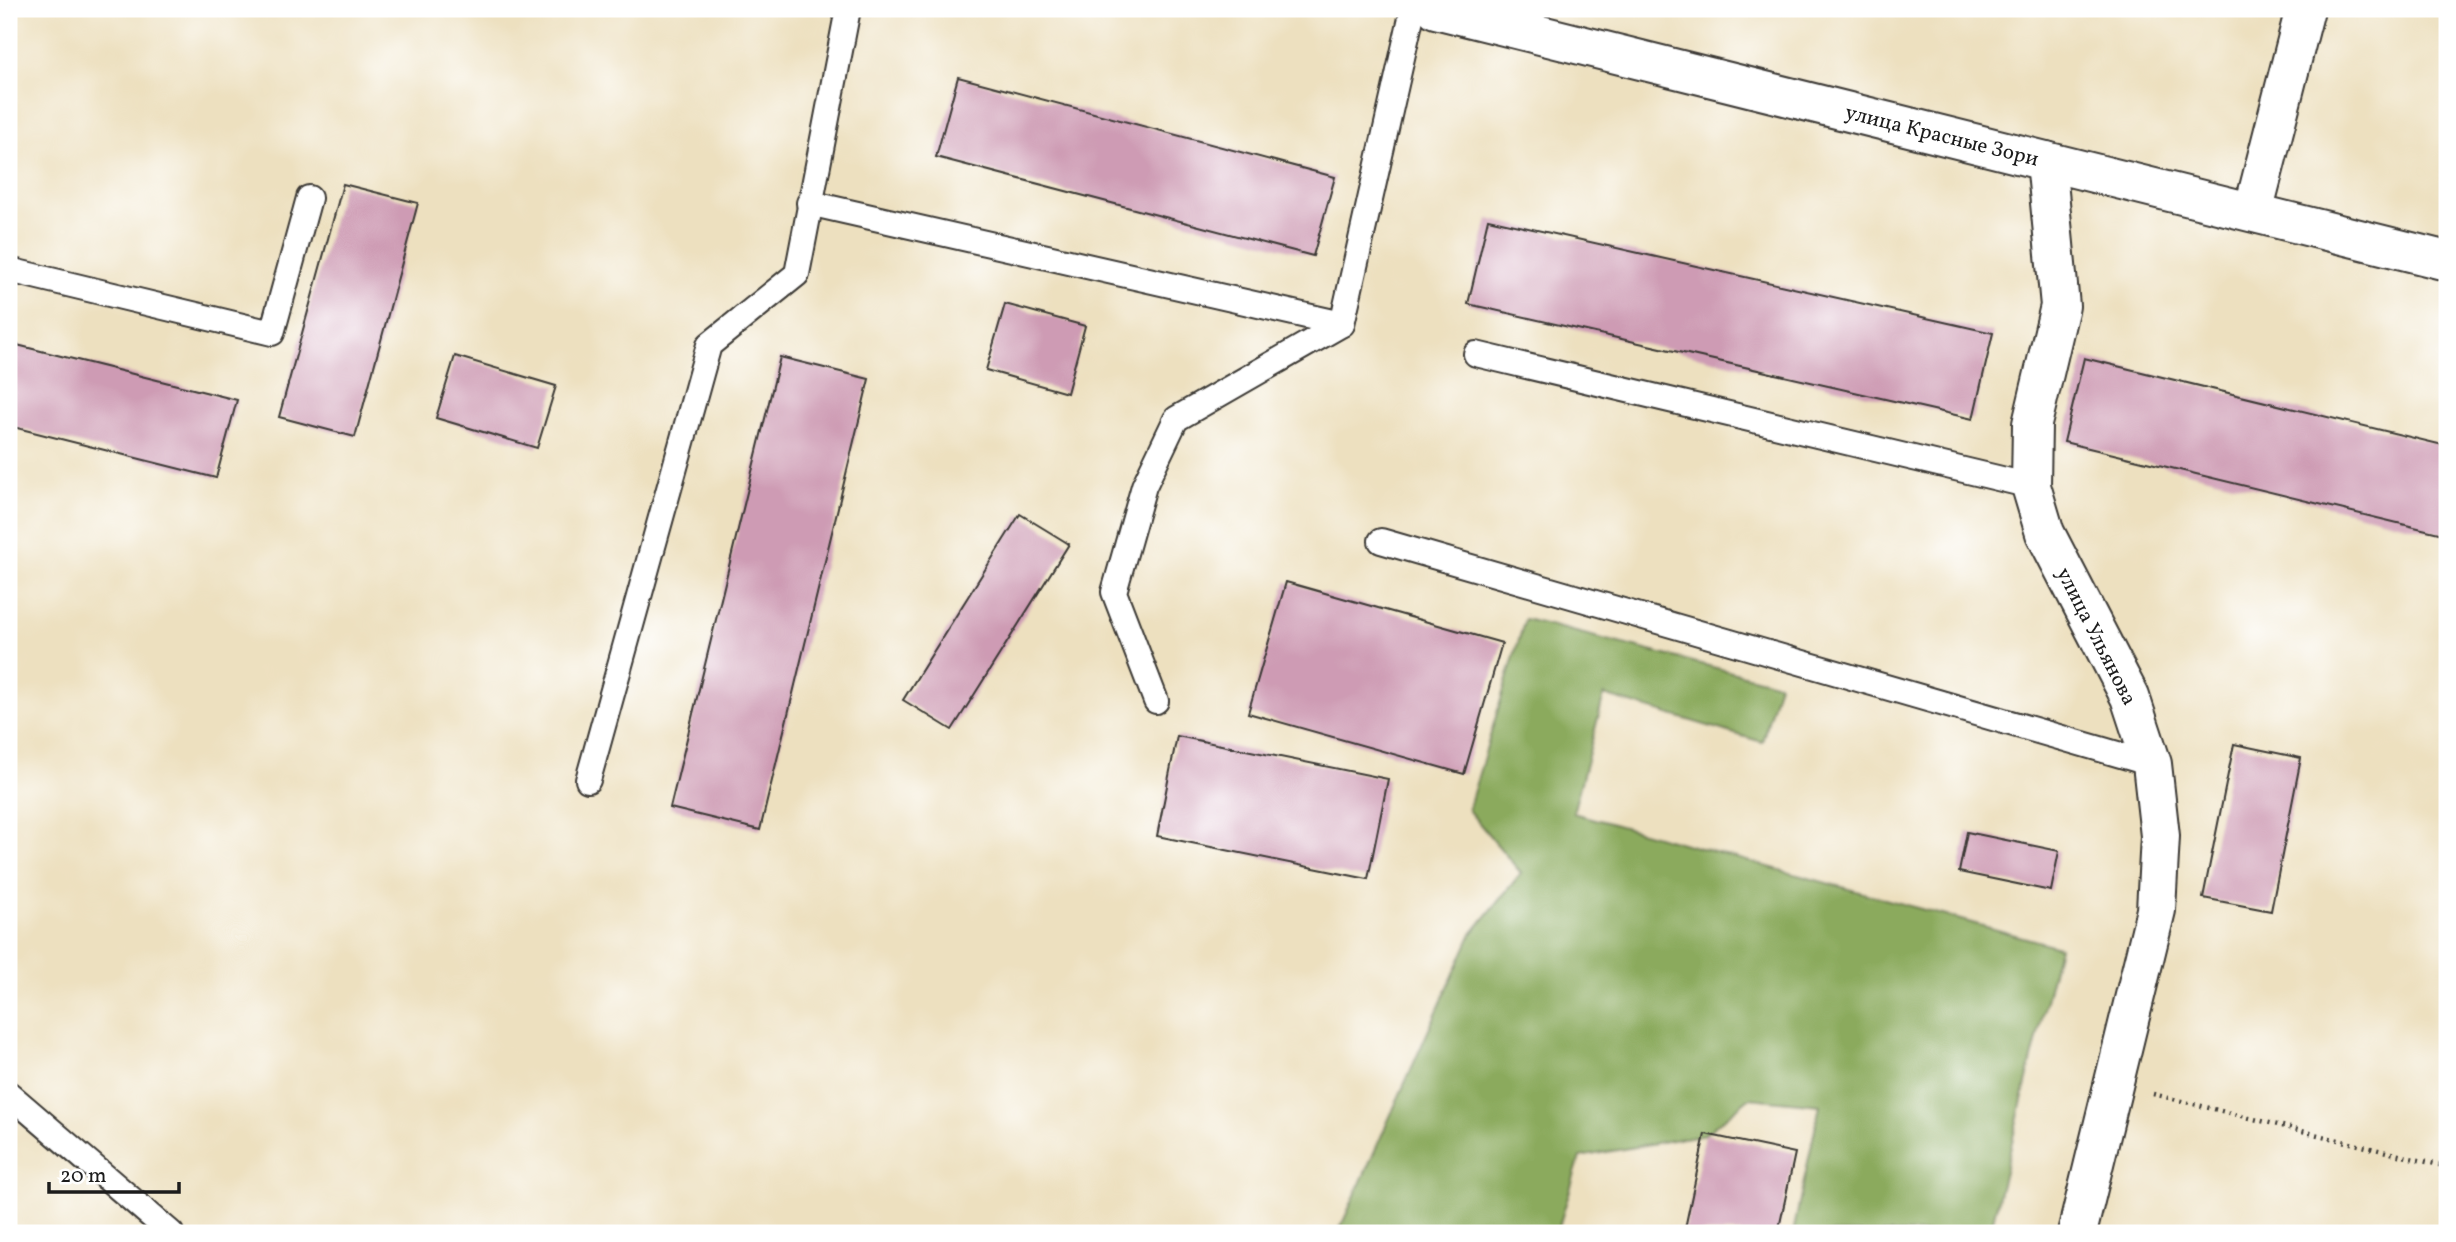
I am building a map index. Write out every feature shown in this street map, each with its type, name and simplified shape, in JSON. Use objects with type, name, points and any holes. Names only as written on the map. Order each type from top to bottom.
[{"type":"street","name":"улица Красные Зори","points":[[1436,9],[2447,261]]},
{"type":"street","points":[[2253,212],[2305,9]]},
{"type":"street","name":"улица Ульянова","points":[[2046,161],[2060,306],[2032,424],[2031,486],[2045,533],[2130,696],[2152,764],[2160,836],[2156,910],[2077,1233]]},
{"type":"lane","points":[[588,780],[709,345],[797,274],[848,9]]},
{"type":"lane","points":[[1156,701],[1114,592],[1144,486],[1176,419],[1342,324],[1413,9]]},
{"type":"lane","points":[[9,270],[272,333],[309,198]]},
{"type":"lane","points":[[809,203],[1342,324]]},
{"type":"lane","points":[[1476,354],[2031,486]]},
{"type":"lane","points":[[1381,541],[2152,764]]},
{"type":"lane","points":[[9,1094],[172,1233]]},
{"type":"path","points":[[2113,1084],[2447,1167]]},
{"type":"green space","points":[[1525,619],[1779,684],[1762,742],[1604,695],[1573,813],[2059,947],[1990,1233],[1793,1233],[1820,1105],[1749,1098],[1705,1134],[1580,1157],[1557,1233],[1338,1233],[1471,935],[1521,873],[1468,810]]},
{"type":"building","points":[[958,77],[1335,177],[1313,256],[936,157]]},
{"type":"building","points":[[343,184],[418,203],[355,437],[279,417]]},
{"type":"building","points":[[1488,219],[1993,333],[1973,419],[1468,304]]},
{"type":"building","points":[[1005,304],[1085,326],[1067,393],[986,370]]},
{"type":"building","points":[[9,343],[237,400],[216,478],[9,426]]},
{"type":"building","points":[[455,356],[556,386],[537,448],[436,418]]},
{"type":"building","points":[[780,357],[869,379],[760,830],[670,808]]},
{"type":"building","points":[[2084,358],[2447,446],[2447,535],[2064,442]]},
{"type":"building","points":[[1020,514],[1069,544],[952,730],[903,700]]},
{"type":"building","points":[[1286,582],[1502,643],[1464,774],[1248,713]]},
{"type":"building","points":[[1177,736],[1388,779],[1368,879],[1157,836]]},
{"type":"building","points":[[2234,744],[2301,758],[2271,911],[2203,898]]},
{"type":"building","points":[[1967,832],[2059,851],[2051,891],[1959,872]]},
{"type":"building","points":[[1705,1134],[1795,1153],[1778,1233],[1684,1233]]}]
